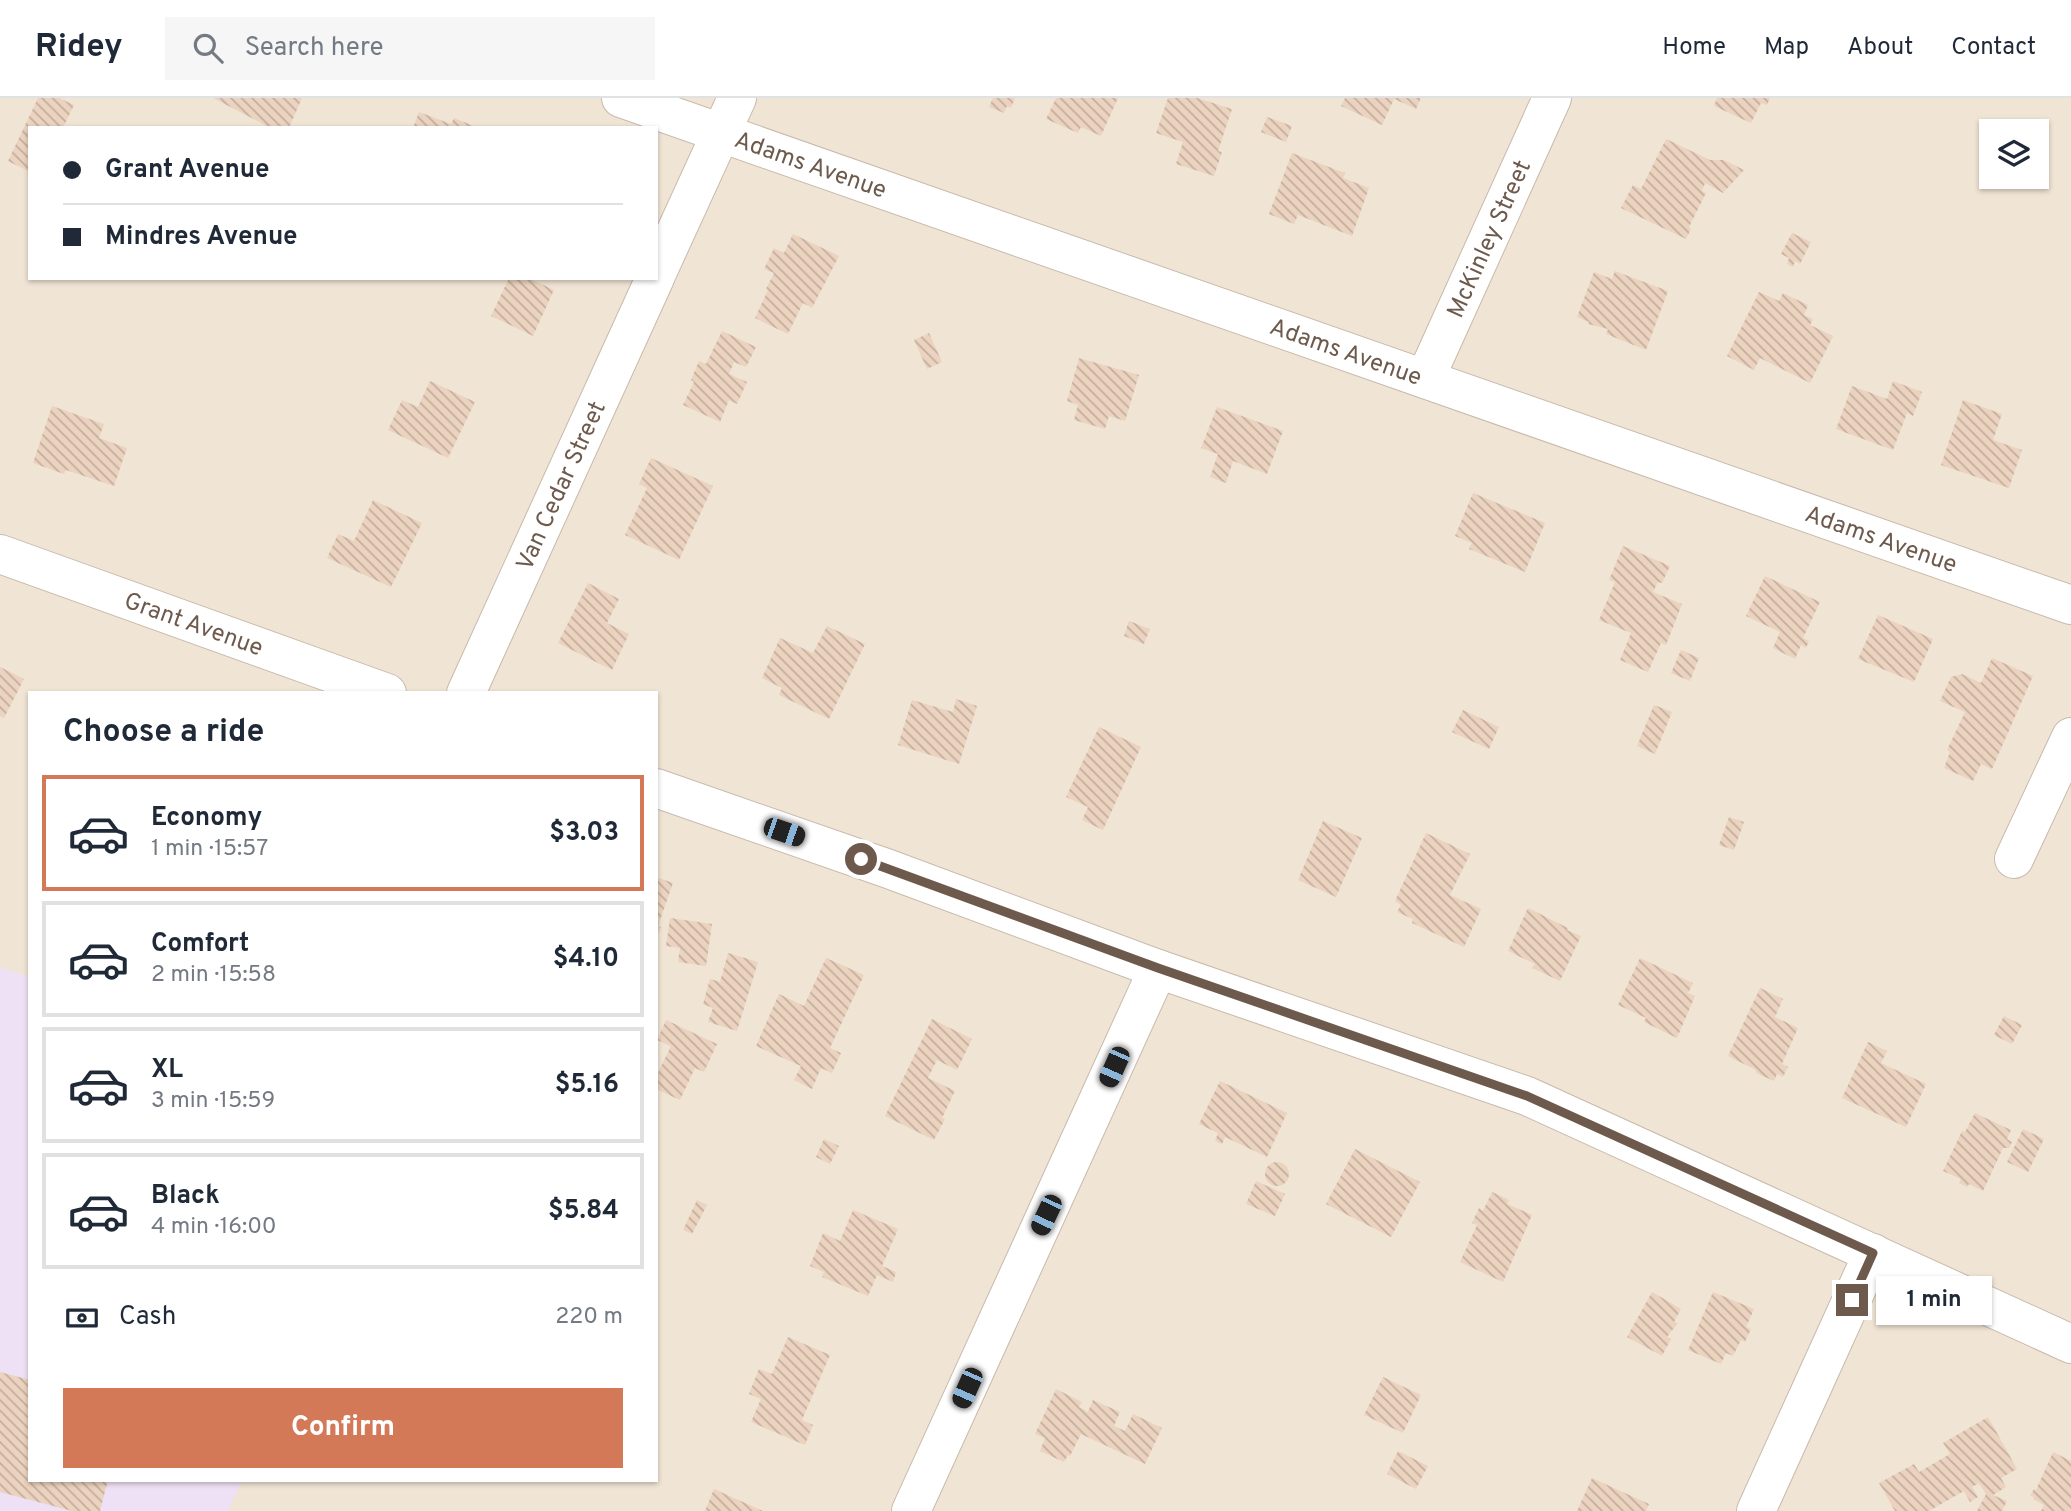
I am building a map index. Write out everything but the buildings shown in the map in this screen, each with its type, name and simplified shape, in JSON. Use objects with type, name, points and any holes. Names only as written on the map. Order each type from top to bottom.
[{"type":"street","name":"Adams Avenue","points":[[621,98],[2071,605]]},
{"type":"street","name":"Van Cedar Street","points":[[658,273],[737,98]]},
{"type":"street","name":"McKinley Street","points":[[1425,379],[1552,98]]},
{"type":"street","name":"Van Cedar Street","points":[[467,691],[655,280]]},
{"type":"street","name":"Grant Avenue","points":[[0,554],[381,691]]},
{"type":"street","points":[[2014,859],[2071,737]]},
{"type":"street","points":[[658,789],[886,868],[1158,968],[1527,1096],[2071,1344]]},
{"type":"street","points":[[911,1511],[1158,968]]},
{"type":"street","points":[[1756,1511],[1873,1253]]},
{"type":"shaded area","points":[[0,98],[2071,98],[2071,1511],[0,1511]]},
{"type":"shaded area","points":[[0,967],[28,976],[28,1482],[242,1482],[228,1511],[0,1511]]},
{"type":"route","points":[[861,859],[1158,968],[1527,1096],[1873,1253],[1852,1300]]}]
